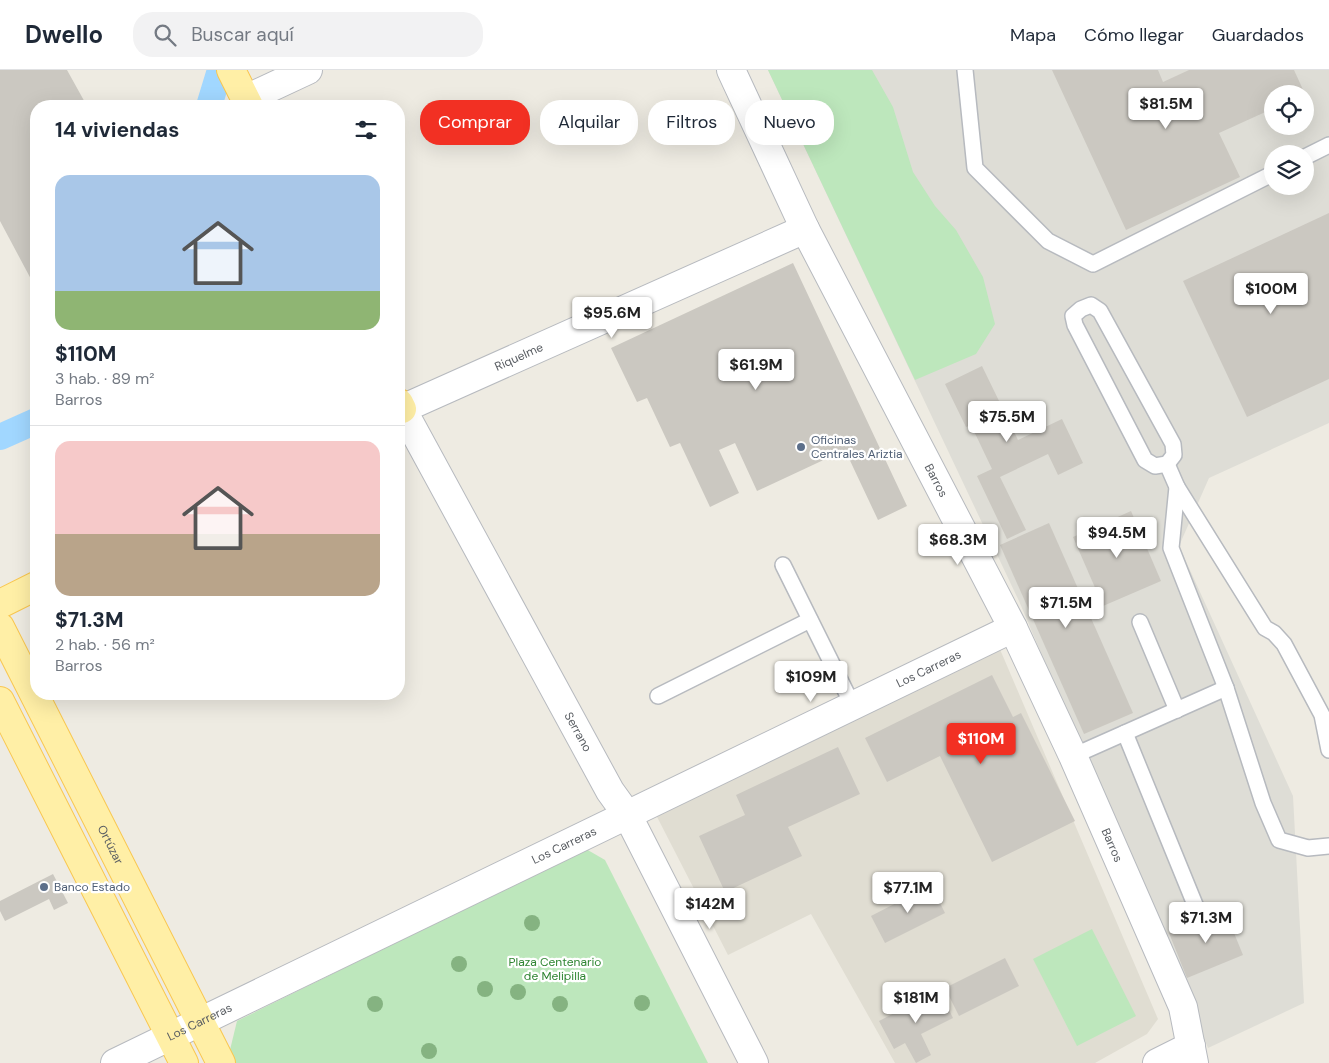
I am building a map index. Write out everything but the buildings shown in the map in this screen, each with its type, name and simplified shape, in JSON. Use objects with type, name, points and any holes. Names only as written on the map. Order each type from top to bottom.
[{"type":"main road","points":[[0,604],[30,589]]},
{"type":"main road","name":"Ortúzar","points":[[0,627],[30,686]]},
{"type":"main road","name":"Ortúzar","points":[[37,700],[220,1063]]},
{"type":"main road","points":[[0,701],[184,1063]]},
{"type":"street","points":[[241,89],[308,70]]},
{"type":"street","name":"Barros","points":[[731,70],[805,229],[1013,628],[1073,756],[1183,1007],[1192,1055]]},
{"type":"street","name":"Riquelme","points":[[405,405],[805,229]]},
{"type":"street","name":"Serrano","points":[[405,416],[610,791],[628,816],[754,1063]]},
{"type":"street","name":"Los Carreras","points":[[115,1063],[1013,628]]},
{"type":"street","points":[[1157,1063],[1192,1055]]},
{"type":"lane","points":[[965,70],[976,168],[1048,241],[1094,264],[1264,178]]},
{"type":"lane","points":[[1314,152],[1329,145]]},
{"type":"lane","points":[[1092,305],[1100,312],[1173,444],[1174,455],[1167,464],[1155,466],[1145,460],[1075,325],[1074,316],[1081,309],[1092,305]]},
{"type":"lane","points":[[1167,464],[1177,487],[1265,628],[1274,633],[1284,644],[1322,716],[1329,750]]},
{"type":"lane","points":[[1177,487],[1171,548],[1226,688],[1263,803],[1279,840],[1308,848],[1329,846]]},
{"type":"lane","points":[[783,565],[853,706]]},
{"type":"lane","points":[[658,696],[810,620]]},
{"type":"lane","points":[[1140,622],[1178,710]]},
{"type":"lane","points":[[1073,756],[1226,688]]},
{"type":"lane","points":[[1125,733],[1196,907]]},
{"type":"shaded area","points":[[768,70],[1329,70],[1329,423],[1209,478],[1179,546],[1293,796],[1304,1003],[1208,1048],[1019,601],[803,145],[834,145],[834,100],[782,100]]},
{"type":"shaded area","points":[[996,640],[1158,1019],[1147,1034],[1095,1063],[895,1063],[811,914],[728,955],[654,811]]},
{"type":"green space","points":[[768,70],[872,70],[893,107],[913,172],[935,206],[956,230],[983,277],[995,324],[976,354],[915,380],[804,145],[834,145],[834,100],[782,100]]},
{"type":"green space","name":"Plaza Centenario de Melipilla","points":[[586,849],[605,860],[708,1063],[233,1063],[229,1054],[237,1021]]},
{"type":"green space","points":[[1092,929],[1136,1016],[1077,1046],[1033,959]]},
{"type":"waterway","points":[[211,100],[220,70]]},
{"type":"waterway","points":[[0,437],[30,424]]},
{"type":"place","name":"Oficinas Centrales Ariztia","points":[[801,447]]},
{"type":"place","name":"Banco Estado","points":[[44,887]]}]
